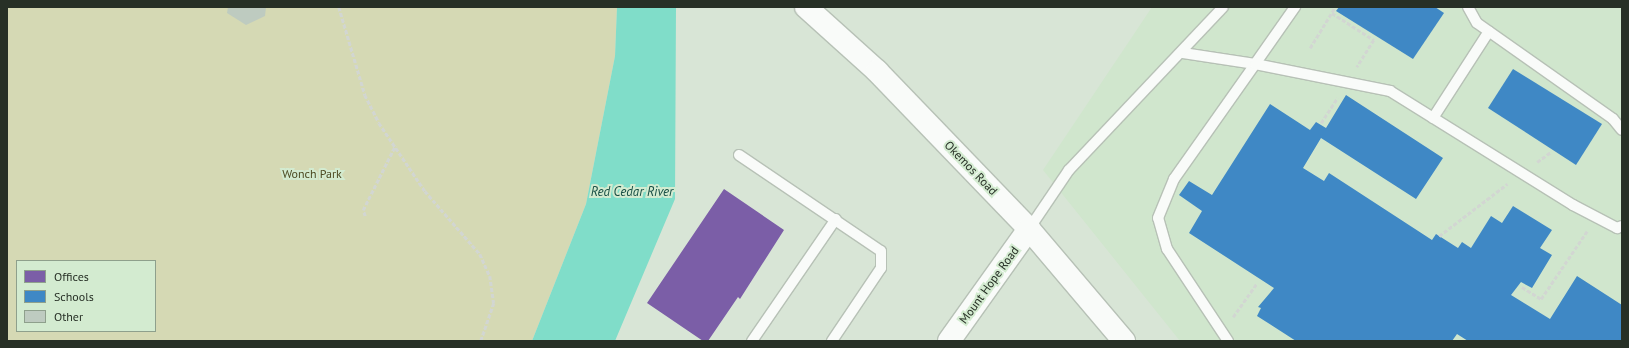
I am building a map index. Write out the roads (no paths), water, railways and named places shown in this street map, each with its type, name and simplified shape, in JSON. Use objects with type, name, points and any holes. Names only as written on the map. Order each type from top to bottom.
[{"type":"main road","name":"Okemos Road","points":[[806,7],[877,71],[1029,229],[1124,341]]},
{"type":"main road","name":"Mount Hope Road","points":[[949,341],[1029,229]]},
{"type":"lane","points":[[1029,229],[1069,170],[1183,53],[1223,7]]},
{"type":"lane","points":[[1228,341],[1167,249],[1158,218],[1174,179],[1294,7]]},
{"type":"lane","points":[[1468,7],[1477,23],[1613,119],[1622,130]]},
{"type":"lane","points":[[1433,118],[1489,31]]},
{"type":"lane","points":[[1183,53],[1255,64],[1390,92],[1596,217],[1617,228],[1622,226]]},
{"type":"lane","points":[[739,155],[877,247],[883,262],[832,341]]},
{"type":"lane","points":[[752,341],[836,219]]},
{"type":"water","name":"Red Cedar River","points":[[617,7],[676,7],[675,199],[615,341],[532,341],[586,204],[615,56]]},
{"type":"park label","name":"Wonch Park","points":[[312,174]]}]
